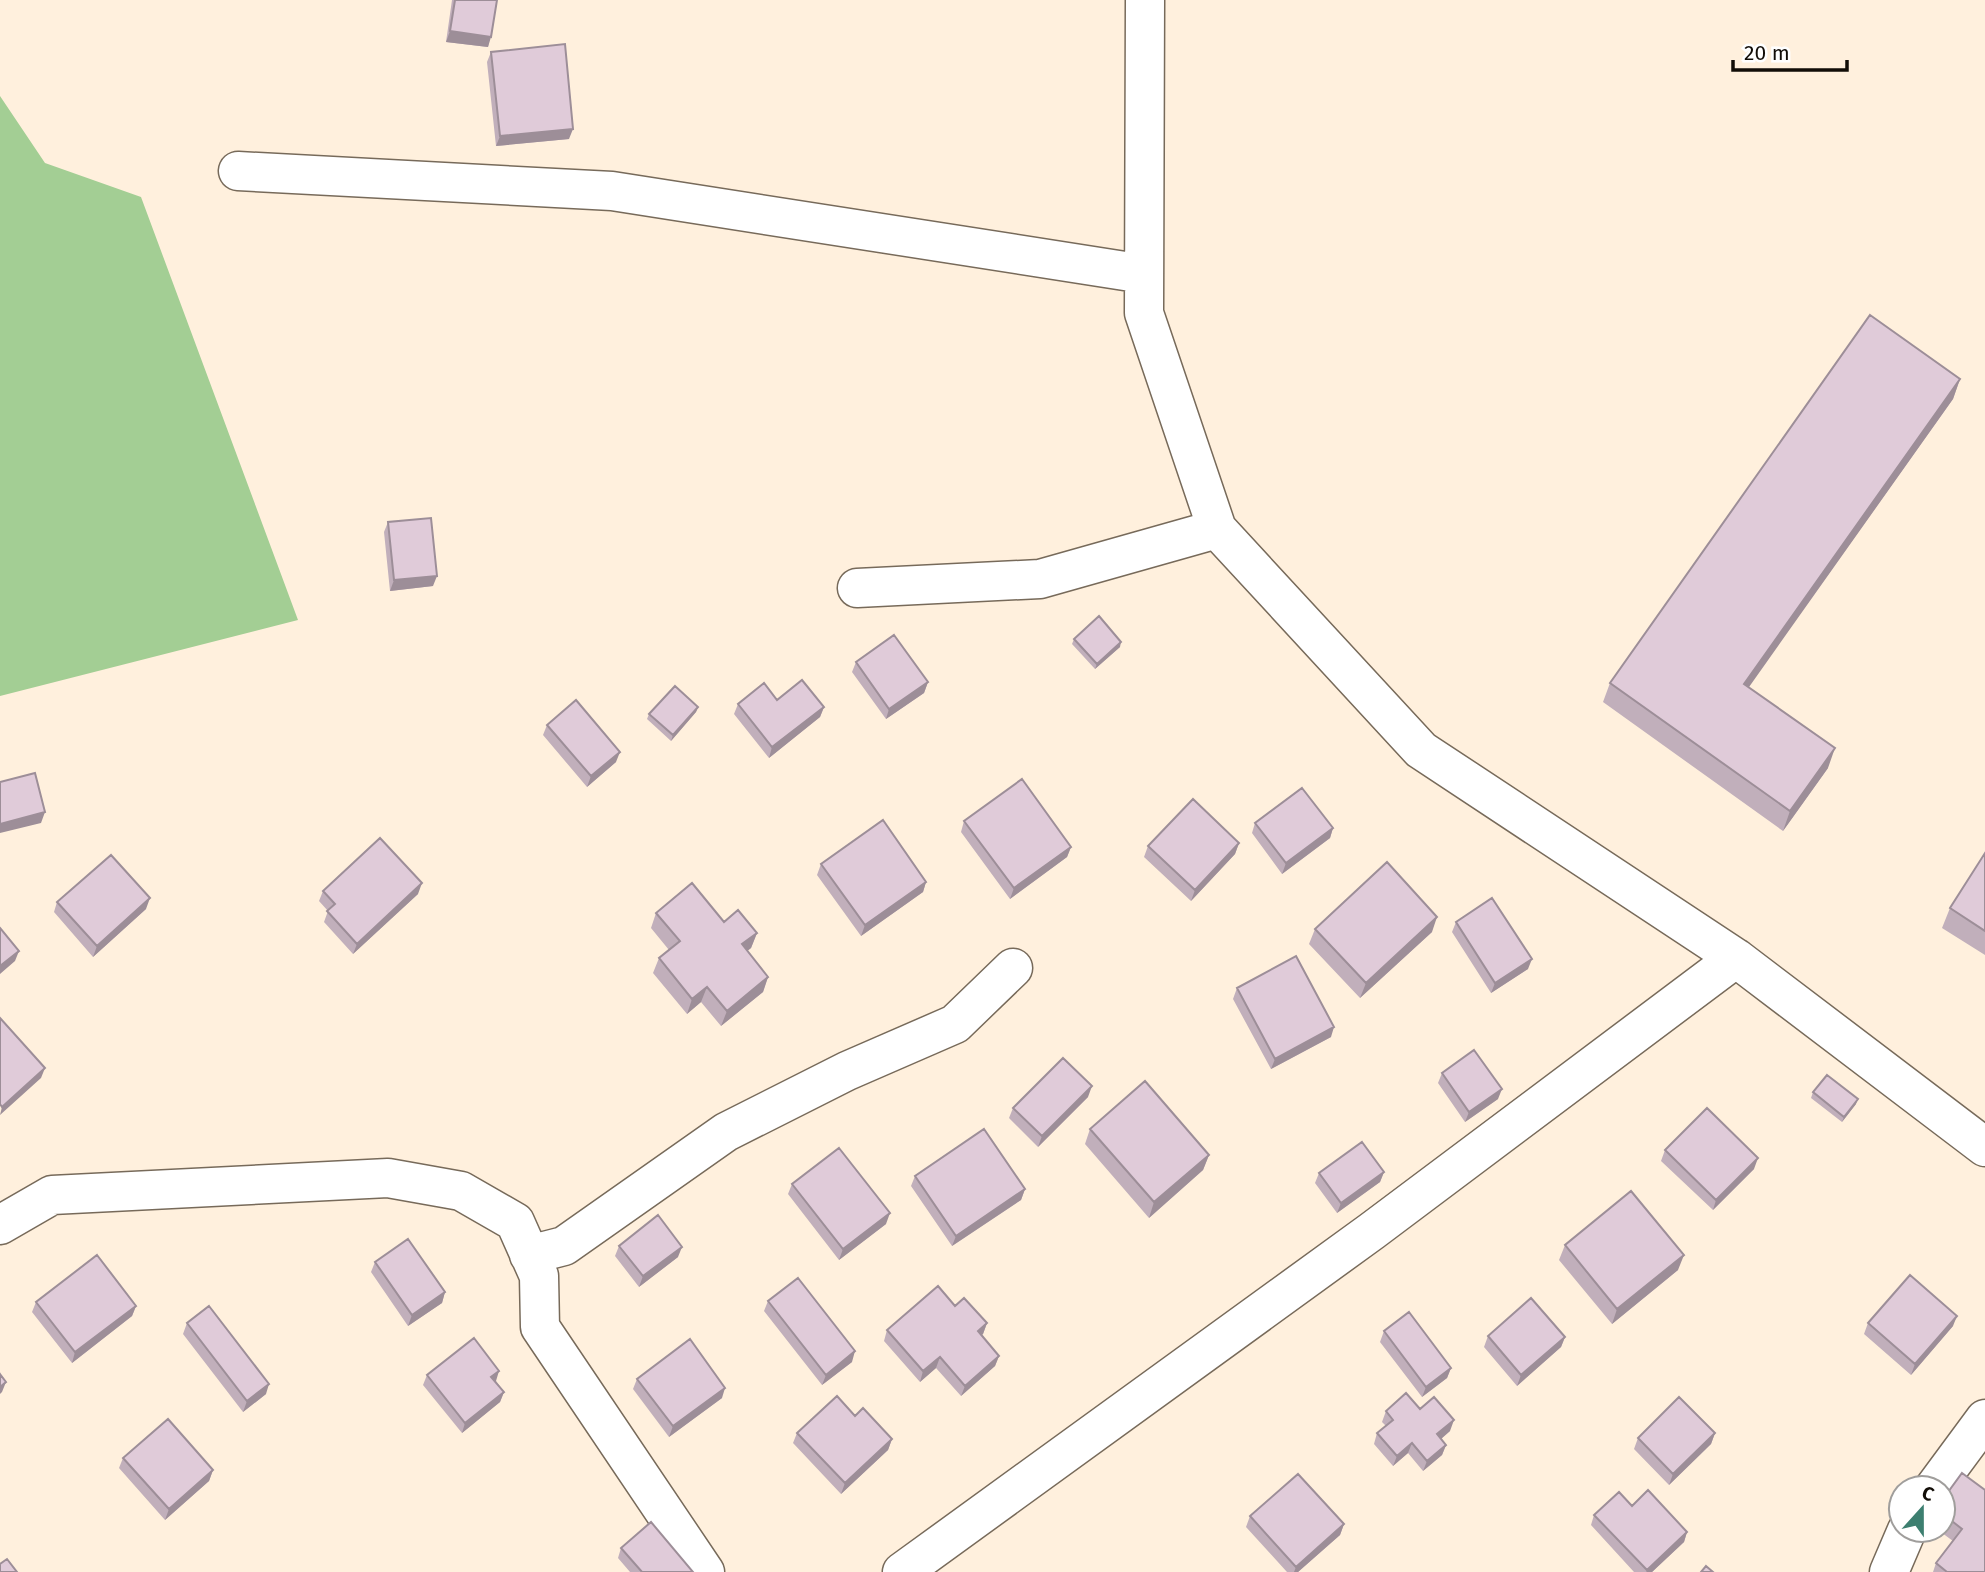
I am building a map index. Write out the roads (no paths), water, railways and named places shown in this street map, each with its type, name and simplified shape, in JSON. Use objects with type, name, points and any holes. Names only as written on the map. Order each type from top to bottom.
[{"type":"street","points":[[1145,0],[1144,313],[1217,529],[1421,750],[1736,958],[1985,1147]]},
{"type":"street","points":[[238,171],[612,191],[1144,274]]},
{"type":"street","points":[[856,588],[1040,579],[1217,529]]},
{"type":"street","points":[[902,1572],[1372,1231],[1736,958]]},
{"type":"street","points":[[529,1255],[564,1247],[726,1132],[847,1071],[955,1024],[1013,968]]},
{"type":"street","points":[[0,1225],[52,1195],[388,1178],[461,1191],[515,1222],[539,1276],[540,1327],[705,1572]]},
{"type":"street","points":[[1944,1474],[1985,1419]]},
{"type":"street","points":[[1889,1572],[1901,1544]]}]
